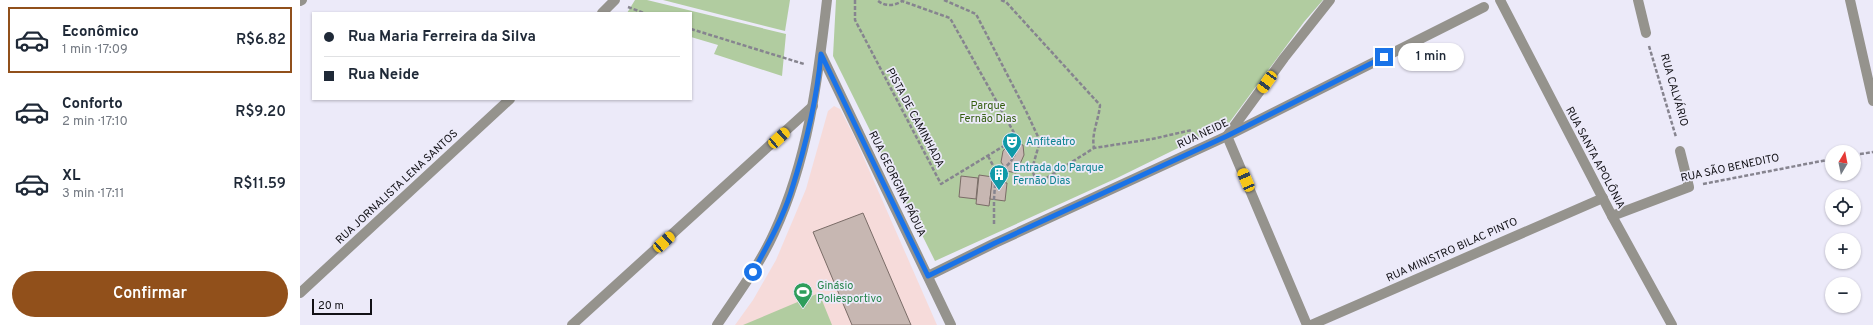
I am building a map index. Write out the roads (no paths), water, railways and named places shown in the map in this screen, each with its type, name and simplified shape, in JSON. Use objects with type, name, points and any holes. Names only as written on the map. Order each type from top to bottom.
[{"type":"street","points":[[603,12],[615,0]]},
{"type":"street","points":[[717,325],[753,272],[774,233],[791,192],[813,106],[820,69],[827,0]]},
{"type":"street","points":[[1307,325],[1227,136],[1284,58],[1330,0]]},
{"type":"street","name":"RUA SANTA APOLÔNIA","points":[[1500,0],[1612,216],[1672,325]]},
{"type":"street","points":[[1638,0],[1646,33]]},
{"type":"street","points":[[1850,0],[1873,101]]},
{"type":"street","name":"RUA NEIDE","points":[[928,276],[995,243],[1227,136],[1484,7]]},
{"type":"street","name":"RUA GEORGINA PÁDUA","points":[[821,54],[951,325]]},
{"type":"street","name":"RUA JORNALISTA LENA SANTOS","points":[[300,293],[509,100]]},
{"type":"street","points":[[572,325],[813,106]]},
{"type":"street","name":"RUA SÃO BENEDITO","points":[[1612,216],[1689,186],[1680,151]]},
{"type":"street","name":"RUA MINISTRO BILAC PINTO","points":[[1311,325],[1603,198]]},
{"type":"place","name":"Anfiteatro","points":[[1012,159]]},
{"type":"place","name":"Entrada do Parque Fernão Dias","points":[[999,191]]},
{"type":"place","name":"Ginásio Poliesportivo","points":[[803,309]]},
{"type":"park label","name":"Parque Fernão Dias","points":[[988,112]]}]
